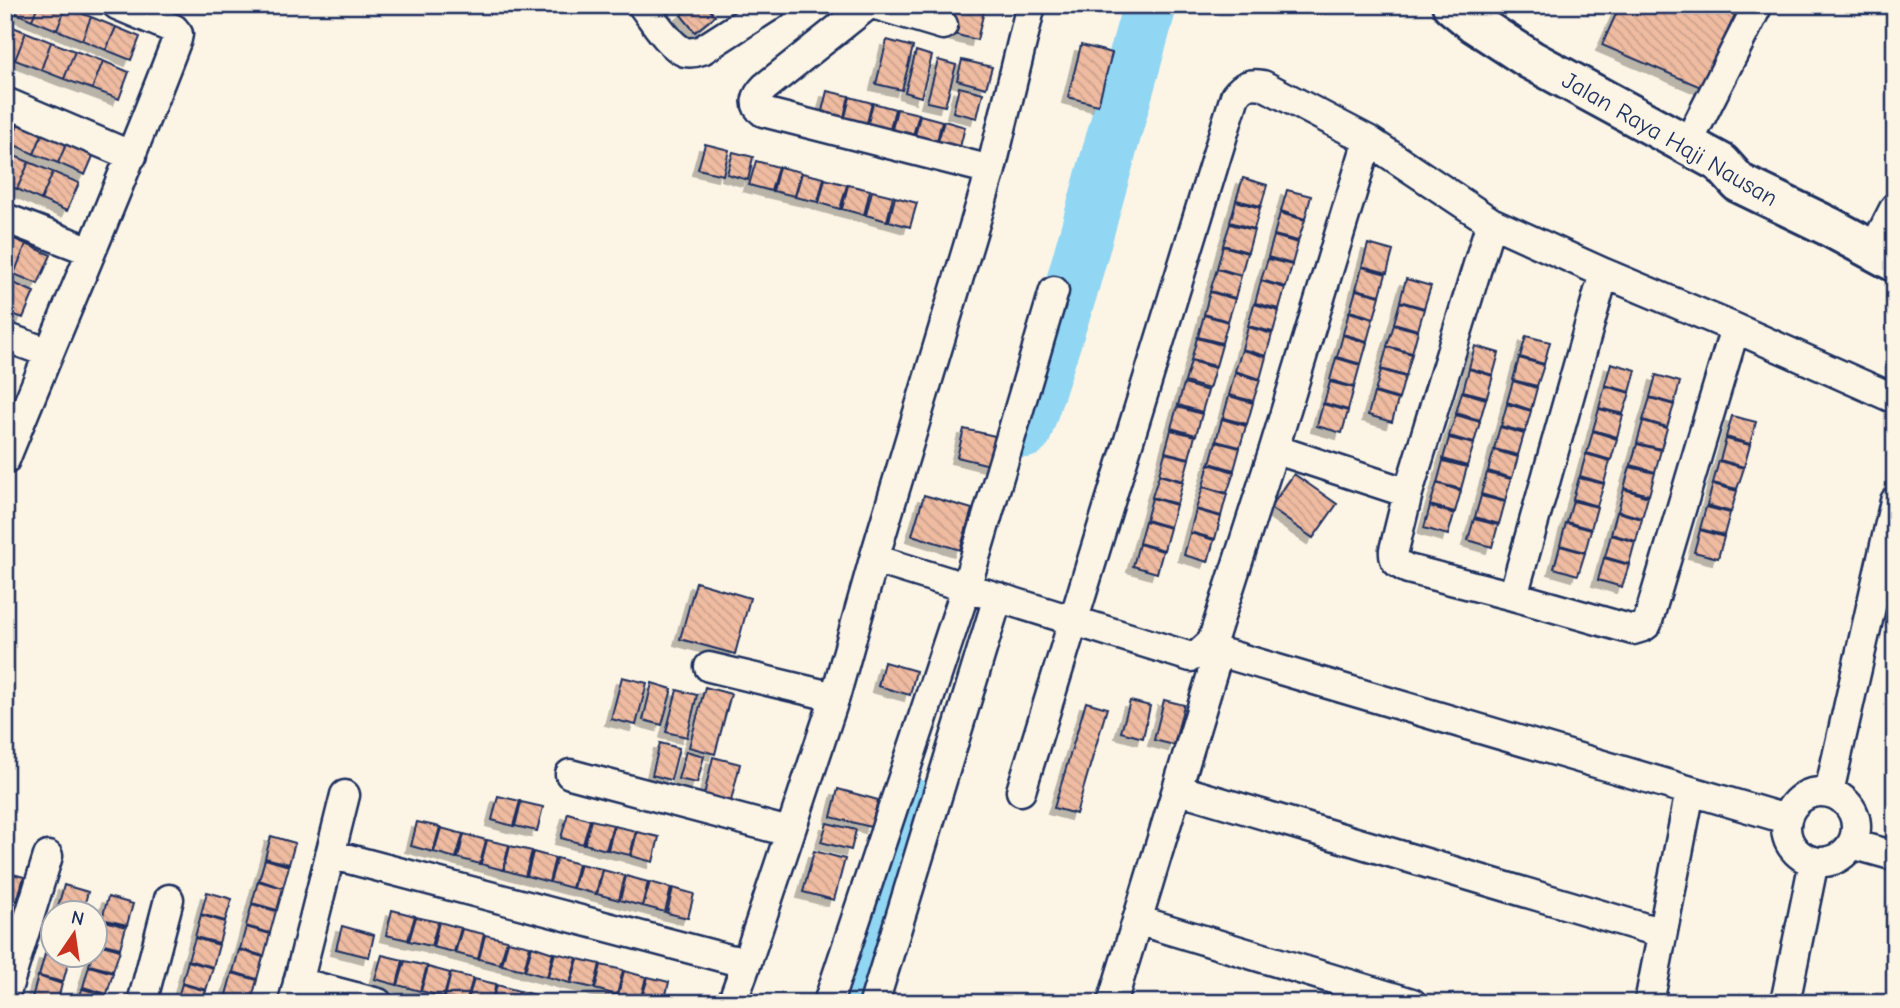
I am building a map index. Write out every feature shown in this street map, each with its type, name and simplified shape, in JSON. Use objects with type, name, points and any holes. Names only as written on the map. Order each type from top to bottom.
[{"type":"street","points":[[5,460],[90,251],[132,156],[178,34],[174,29],[117,5]]},
{"type":"street","points":[[642,5],[676,47],[686,52],[694,52],[702,50],[772,5]]},
{"type":"street","points":[[868,5],[765,87],[756,97],[758,109],[991,170]]},
{"type":"street","points":[[876,5],[943,25]]},
{"type":"street","points":[[732,1003],[835,697],[991,170],[1031,5]]},
{"type":"street","points":[[1687,145],[1758,5]]},
{"type":"street","name":"Jalan Raya Haji Nausan","points":[[1470,11],[1531,60],[1721,163],[1739,183],[1884,256]]},
{"type":"street","points":[[1021,791],[1235,96],[1247,85],[1263,85],[1368,140],[1491,222],[1895,399]]},
{"type":"street","points":[[5,102],[132,156]]},
{"type":"street","points":[[1112,1003],[1177,789],[1212,642],[1368,140]]},
{"type":"street","points":[[1884,256],[1895,207]]},
{"type":"street","points":[[5,218],[90,251]]},
{"type":"street","points":[[1491,222],[1408,493],[1394,550],[1393,558],[1408,569],[1633,630],[1643,628],[1647,624],[1735,328]]},
{"type":"street","points":[[1513,596],[1604,273]]},
{"type":"street","points":[[828,1003],[966,588],[1055,291]]},
{"type":"street","points":[[5,337],[48,353]]},
{"type":"street","points":[[1274,449],[1408,493]]},
{"type":"street","points":[[1829,792],[1895,500]]},
{"type":"street","points":[[874,559],[1191,657],[1212,650],[1786,819]]},
{"type":"street","points":[[874,1003],[998,597]]},
{"type":"street","points":[[709,667],[835,697]]},
{"type":"street","points":[[570,774],[789,832]]},
{"type":"street","points":[[1177,789],[1662,933]]},
{"type":"street","points":[[1648,1003],[1690,791]]},
{"type":"street","points":[[1829,792],[1848,803],[1854,812],[1856,834],[1845,853],[1836,859],[1814,861],[1795,850],[1789,841],[1786,819],[1797,800],[1807,794],[1829,792]]},
{"type":"street","points":[[345,795],[295,992],[378,1003]]},
{"type":"street","points":[[1852,844],[1895,856]]},
{"type":"street","points":[[330,854],[747,962]]},
{"type":"street","points":[[5,996],[17,918],[48,856]]},
{"type":"street","points":[[1785,1003],[1814,861]]},
{"type":"street","points":[[142,1003],[169,898]]},
{"type":"street","points":[[1137,920],[1412,1003]]},
{"type":"building","points":[[8,5],[38,5],[32,20],[6,9]]},
{"type":"building","points":[[38,5],[66,7],[57,30],[32,20]]},
{"type":"building","points":[[692,5],[706,5],[715,16],[695,32],[681,15]]},
{"type":"building","points":[[953,5],[984,11],[977,40],[946,32]]},
{"type":"building","points":[[1620,5],[1739,5],[1703,88],[1602,45]]},
{"type":"building","points":[[66,7],[91,17],[82,40],[57,30]]},
{"type":"building","points":[[91,17],[116,27],[106,50],[82,40]]},
{"type":"building","points":[[5,24],[26,32],[15,60],[5,56]]},
{"type":"building","points":[[116,27],[140,37],[131,60],[106,50]]},
{"type":"building","points":[[26,32],[51,42],[41,70],[15,60]]},
{"type":"building","points":[[887,40],[913,47],[902,90],[876,84]]},
{"type":"building","points":[[51,42],[75,51],[64,79],[41,70]]},
{"type":"building","points":[[1081,45],[1112,53],[1098,105],[1068,97]]},
{"type":"building","points":[[75,51],[103,61],[92,89],[64,79]]},
{"type":"building","points":[[916,51],[932,56],[921,97],[905,92]]},
{"type":"building","points":[[938,60],[956,65],[945,106],[927,102]]},
{"type":"building","points":[[962,60],[992,67],[986,88],[957,80]]},
{"type":"building","points":[[103,61],[129,72],[119,99],[92,89]]},
{"type":"building","points":[[959,87],[983,93],[977,118],[953,112]]},
{"type":"building","points":[[827,91],[849,96],[843,121],[821,115]]},
{"type":"building","points":[[850,97],[872,103],[866,127],[844,121]]},
{"type":"building","points":[[873,103],[895,109],[889,133],[867,127]]},
{"type":"building","points":[[5,108],[22,115],[10,143],[5,141]]},
{"type":"building","points":[[897,109],[919,114],[912,139],[891,133]]},
{"type":"building","points":[[22,115],[46,125],[34,154],[10,143]]},
{"type":"building","points":[[920,115],[942,121],[936,145],[914,140]]},
{"type":"building","points":[[944,121],[965,127],[959,151],[937,145]]},
{"type":"building","points":[[46,125],[70,135],[58,163],[34,154]]},
{"type":"building","points":[[70,135],[97,147],[85,175],[58,163]]},
{"type":"building","points":[[705,144],[729,150],[723,175],[698,169]]},
{"type":"building","points":[[5,152],[29,162],[17,189],[5,185]]},
{"type":"building","points":[[733,152],[753,157],[748,180],[727,174]]},
{"type":"building","points":[[756,161],[778,167],[771,191],[749,185]]},
{"type":"building","points":[[29,162],[53,172],[41,200],[17,189]]},
{"type":"building","points":[[779,167],[801,172],[795,196],[773,191]]},
{"type":"building","points":[[53,172],[79,183],[67,211],[41,200]]},
{"type":"building","points":[[802,173],[824,178],[818,202],[795,197]]},
{"type":"building","points":[[1243,178],[1267,185],[1261,206],[1236,200]]},
{"type":"building","points":[[825,179],[847,185],[840,209],[819,203]]},
{"type":"building","points":[[848,185],[870,190],[864,215],[842,209]]},
{"type":"building","points":[[1287,190],[1311,196],[1305,219],[1281,211]]},
{"type":"building","points":[[872,191],[893,196],[887,221],[866,215]]},
{"type":"building","points":[[895,197],[917,203],[910,227],[889,221]]},
{"type":"building","points":[[1236,201],[1260,208],[1254,229],[1230,222]]},
{"type":"building","points":[[1280,213],[1305,220],[1298,241],[1274,235]]},
{"type":"building","points":[[1230,224],[1254,230],[1248,252],[1223,245]]},
{"type":"building","points":[[5,235],[26,244],[14,274],[5,270]]},
{"type":"building","points":[[1274,236],[1298,243],[1292,264],[1268,257]]},
{"type":"building","points":[[26,244],[51,255],[38,284],[14,274]]},
{"type":"building","points":[[1368,244],[1393,251],[1387,273],[1362,266]]},
{"type":"building","points":[[1223,246],[1247,253],[1241,275],[1217,268]]},
{"type":"building","points":[[1268,259],[1292,265],[1286,287],[1261,280]]},
{"type":"building","points":[[1362,267],[1386,274],[1380,295],[1356,289]]},
{"type":"building","points":[[1217,269],[1241,276],[1235,298],[1210,291]]},
{"type":"building","points":[[1406,279],[1431,286],[1424,308],[1400,301]]},
{"type":"building","points":[[1261,281],[1285,288],[1279,309],[1255,303]]},
{"type":"building","points":[[11,282],[34,292],[23,318],[5,311],[5,295]]},
{"type":"building","points":[[1356,290],[1380,296],[1374,318],[1350,311]]},
{"type":"building","points":[[1210,292],[1235,299],[1228,321],[1204,314]]},
{"type":"building","points":[[1400,302],[1424,309],[1418,330],[1394,323]]},
{"type":"building","points":[[1254,304],[1279,311],[1273,332],[1248,326]]},
{"type":"building","points":[[1349,312],[1373,319],[1367,341],[1343,334]]},
{"type":"building","points":[[1204,315],[1228,322],[1222,343],[1198,337]]},
{"type":"building","points":[[1394,325],[1418,331],[1412,353],[1387,346]]},
{"type":"building","points":[[1248,327],[1272,334],[1266,356],[1242,349]]},
{"type":"building","points":[[1343,335],[1367,343],[1361,364],[1337,357]]},
{"type":"building","points":[[1526,336],[1550,342],[1544,364],[1520,357]]},
{"type":"building","points":[[1197,338],[1222,345],[1216,366],[1191,360]]},
{"type":"building","points":[[1475,346],[1499,353],[1493,375],[1469,368]]},
{"type":"building","points":[[1387,347],[1412,354],[1406,376],[1381,369]]},
{"type":"building","points":[[1242,350],[1266,357],[1260,379],[1235,371]]},
{"type":"building","points":[[1336,358],[1360,365],[1354,387],[1330,380]]},
{"type":"building","points":[[1519,358],[1544,365],[1537,386],[1513,380]]},
{"type":"building","points":[[1191,361],[1215,368],[1209,389],[1185,382]]},
{"type":"building","points":[[1611,363],[1636,370],[1630,392],[1605,385]]},
{"type":"building","points":[[1469,369],[1493,376],[1487,397],[1463,391]]},
{"type":"building","points":[[1381,370],[1405,377],[1399,399],[1375,392]]},
{"type":"building","points":[[1235,373],[1260,380],[1253,401],[1229,395]]},
{"type":"building","points":[[1656,375],[1680,382],[1674,404],[1650,397]]},
{"type":"building","points":[[1513,381],[1537,388],[1531,410],[1507,402]]},
{"type":"building","points":[[1330,382],[1354,388],[1348,410],[1324,403]]},
{"type":"building","points":[[1184,384],[1208,391],[1202,412],[1178,405]]},
{"type":"building","points":[[1605,386],[1630,393],[1623,414],[1599,408]]},
{"type":"building","points":[[1462,392],[1486,399],[1480,420],[1456,413]]},
{"type":"building","points":[[1374,393],[1398,400],[1392,422],[1368,415]]},
{"type":"building","points":[[1229,396],[1253,403],[1247,424],[1223,418]]},
{"type":"building","points":[[1650,398],[1674,405],[1667,427],[1643,420]]},
{"type":"building","points":[[1323,404],[1348,411],[1342,433],[1317,426]]},
{"type":"building","points":[[1507,404],[1531,411],[1525,432],[1501,426]]},
{"type":"building","points":[[1177,407],[1202,414],[1196,435],[1171,428]]},
{"type":"building","points":[[1599,409],[1623,415],[1617,437],[1593,430]]},
{"type":"building","points":[[1456,415],[1480,422],[1474,443],[1449,436]]},
{"type":"building","points":[[1732,416],[1756,422],[1750,444],[1726,437]]},
{"type":"building","points":[[1222,419],[1246,426],[1240,447],[1216,441]]},
{"type":"building","points":[[1643,421],[1667,428],[1661,449],[1637,443]]},
{"type":"building","points":[[1500,427],[1524,434],[1518,455],[1494,449]]},
{"type":"building","points":[[964,429],[1004,438],[998,467],[957,457]]},
{"type":"building","points":[[1171,430],[1195,436],[1189,458],[1165,452]]},
{"type":"building","points":[[1593,431],[1617,439],[1611,460],[1587,453]]},
{"type":"building","points":[[1449,438],[1474,444],[1467,466],[1443,459]]},
{"type":"building","points":[[1726,439],[1750,445],[1744,467],[1720,460]]},
{"type":"building","points":[[1216,442],[1240,448],[1234,470],[1210,463]]},
{"type":"building","points":[[1637,444],[1661,450],[1655,472],[1631,465]]},
{"type":"building","points":[[1494,450],[1518,457],[1512,478],[1488,471]]},
{"type":"building","points":[[1165,453],[1189,459],[1183,481],[1159,474]]},
{"type":"building","points":[[1586,454],[1610,461],[1604,483],[1580,476]]},
{"type":"building","points":[[1443,461],[1467,467],[1461,489],[1437,483]]},
{"type":"building","points":[[1719,461],[1744,468],[1737,489],[1713,483]]},
{"type":"building","points":[[1209,464],[1234,472],[1227,493],[1203,486]]},
{"type":"building","points":[[1630,467],[1655,473],[1649,495],[1624,488]]},
{"type":"building","points":[[1487,473],[1511,479],[1505,501],[1481,494]]},
{"type":"building","points":[[1294,474],[1337,504],[1313,538],[1270,508]]},
{"type":"building","points":[[1159,475],[1183,482],[1177,504],[1152,497]]},
{"type":"building","points":[[1579,478],[1604,484],[1597,506],[1573,499]]},
{"type":"building","points":[[1437,483],[1461,491],[1455,512],[1430,505]]},
{"type":"building","points":[[1713,484],[1737,491],[1731,512],[1707,505]]},
{"type":"building","points":[[1203,487],[1227,494],[1221,516],[1196,509]]},
{"type":"building","points":[[1624,489],[1648,497],[1642,518],[1618,511]]},
{"type":"building","points":[[924,495],[972,509],[960,550],[912,535]]},
{"type":"building","points":[[1481,496],[1505,502],[1499,524],[1475,517]]},
{"type":"building","points":[[1152,498],[1176,505],[1170,527],[1146,520]]},
{"type":"building","points":[[1573,501],[1597,507],[1591,529],[1567,522]]},
{"type":"building","points":[[1430,506],[1454,514],[1448,535],[1424,528]]},
{"type":"building","points":[[1706,507],[1730,513],[1724,535],[1700,529]]},
{"type":"building","points":[[1196,510],[1221,517],[1215,539],[1190,532]]},
{"type":"building","points":[[1617,512],[1642,519],[1636,541],[1611,534]]},
{"type":"building","points":[[1474,519],[1498,525],[1492,547],[1468,540]]},
{"type":"building","points":[[1145,521],[1170,528],[1164,550],[1139,543]]},
{"type":"building","points":[[1566,523],[1591,530],[1585,552],[1560,545]]},
{"type":"building","points":[[1700,530],[1724,537],[1718,558],[1694,552]]},
{"type":"building","points":[[1190,533],[1214,540],[1208,562],[1184,555]]},
{"type":"building","points":[[1611,535],[1635,542],[1629,564],[1605,557]]},
{"type":"building","points":[[1139,544],[1163,551],[1157,573],[1133,566]]},
{"type":"building","points":[[1560,546],[1585,553],[1578,575],[1554,568]]},
{"type":"building","points":[[1604,558],[1629,565],[1622,587],[1598,580]]},
{"type":"building","points":[[696,582],[750,598],[735,654],[680,639]]},
{"type":"building","points":[[884,662],[916,671],[910,695],[878,686]]},
{"type":"building","points":[[622,677],[647,683],[636,725],[611,719]]},
{"type":"building","points":[[652,683],[672,689],[662,725],[643,720]]},
{"type":"building","points":[[705,687],[731,694],[715,754],[689,747]]},
{"type":"building","points":[[677,690],[697,695],[687,737],[666,732]]},
{"type":"building","points":[[1164,700],[1184,705],[1174,745],[1154,740]]},
{"type":"building","points":[[1130,701],[1150,706],[1143,738],[1121,732]]},
{"type":"building","points":[[1086,702],[1107,708],[1076,814],[1054,808]]},
{"type":"building","points":[[660,743],[679,748],[671,780],[652,775]]},
{"type":"building","points":[[686,751],[704,756],[697,783],[678,779]]},
{"type":"building","points":[[713,757],[740,764],[731,801],[704,795]]},
{"type":"building","points":[[838,789],[878,800],[871,827],[831,817]]},
{"type":"building","points":[[498,796],[520,801],[513,826],[492,820]]},
{"type":"building","points":[[521,802],[543,807],[537,831],[515,826]]},
{"type":"building","points":[[568,813],[590,820],[583,844],[561,838]]},
{"type":"building","points":[[591,820],[613,825],[606,850],[585,844]]},
{"type":"building","points":[[417,822],[440,827],[433,852],[411,846]]},
{"type":"building","points":[[827,823],[856,830],[851,850],[821,842]]},
{"type":"building","points":[[614,826],[636,831],[630,855],[608,850]]},
{"type":"building","points":[[441,828],[463,834],[456,858],[434,852]]},
{"type":"building","points":[[637,832],[659,837],[653,862],[631,856]]},
{"type":"building","points":[[464,834],[486,840],[480,864],[458,858]]},
{"type":"building","points":[[271,836],[295,843],[289,864],[265,858]]},
{"type":"building","points":[[487,840],[509,845],[503,870],[481,864]]},
{"type":"building","points":[[510,846],[532,851],[525,876],[504,870]]},
{"type":"building","points":[[814,851],[845,859],[834,900],[803,892]]},
{"type":"building","points":[[533,852],[555,858],[549,882],[527,876]]},
{"type":"building","points":[[557,858],[578,864],[572,888],[550,882]]},
{"type":"building","points":[[265,859],[289,866],[283,888],[259,880]]},
{"type":"building","points":[[580,864],[602,869],[596,894],[573,888]]},
{"type":"building","points":[[603,870],[625,876],[619,900],[597,894]]},
{"type":"building","points":[[5,872],[24,877],[17,901],[5,898]]},
{"type":"building","points":[[626,876],[648,882],[642,906],[620,900]]},
{"type":"building","points":[[258,881],[283,888],[277,910],[252,903]]},
{"type":"building","points":[[650,882],[671,888],[665,912],[643,906]]},
{"type":"building","points":[[64,885],[88,892],[86,900],[60,900]]},
{"type":"building","points":[[673,888],[694,894],[688,918],[667,913]]},
{"type":"building","points":[[207,892],[232,899],[225,921],[201,914]]},
{"type":"building","points":[[108,897],[133,904],[127,925],[108,920]]},
{"type":"building","points":[[252,904],[276,911],[270,933],[246,926]]},
{"type":"building","points":[[392,910],[415,916],[408,940],[386,935]]},
{"type":"building","points":[[201,915],[225,922],[219,943],[195,937]]},
{"type":"building","points":[[416,917],[438,922],[431,946],[409,941]]},
{"type":"building","points":[[108,922],[126,927],[120,948],[108,945]]},
{"type":"building","points":[[439,922],[461,928],[454,952],[433,947]]},
{"type":"building","points":[[342,926],[374,935],[369,957],[336,949]]},
{"type":"building","points":[[246,927],[270,934],[264,956],[240,949]]},
{"type":"building","points":[[462,929],[484,934],[478,959],[455,953]]},
{"type":"building","points":[[485,935],[507,940],[500,964],[479,959]]},
{"type":"building","points":[[195,938],[219,945],[213,967],[188,960]]},
{"type":"building","points":[[508,941],[530,946],[524,970],[502,965]]},
{"type":"building","points":[[532,946],[553,953],[547,977],[525,971]]},
{"type":"building","points":[[108,947],[120,950],[113,971],[108,970]]},
{"type":"building","points":[[239,950],[263,957],[257,979],[233,972]]},
{"type":"building","points":[[555,953],[577,958],[570,983],[548,977]]},
{"type":"building","points":[[382,955],[403,960],[397,985],[375,979]]},
{"type":"building","points":[[578,959],[600,964],[594,988],[571,983]]},
{"type":"building","points":[[188,961],[213,968],[206,990],[182,983]]},
{"type":"building","points":[[405,961],[427,966],[420,991],[398,985]]},
{"type":"building","points":[[601,965],[623,970],[617,995],[595,989]]},
{"type":"building","points":[[428,967],[450,973],[444,997],[421,991]]},
{"type":"building","points":[[41,970],[66,970],[63,982],[39,976]]},
{"type":"building","points":[[88,970],[113,973],[107,994],[83,987]]},
{"type":"building","points":[[624,971],[646,977],[640,1001],[618,995]]},
{"type":"building","points":[[232,973],[257,980],[251,1002],[226,995]]},
{"type":"building","points":[[451,973],[473,978],[466,1003],[445,997]]},
{"type":"building","points":[[38,976],[62,984],[57,1003],[32,998]]},
{"type":"building","points":[[648,977],[669,982],[664,1003],[641,1001]]},
{"type":"building","points":[[474,979],[496,984],[491,1003],[467,1003]]},
{"type":"building","points":[[182,984],[206,991],[202,1003],[176,1003]]},
{"type":"building","points":[[497,985],[519,991],[516,1003],[492,1003]]},
{"type":"building","points":[[82,989],[107,995],[105,1003],[78,1003]]},
{"type":"building","points":[[520,991],[542,997],[541,1003],[517,1003]]},
{"type":"waterway","points":[[1025,431],[1070,293],[1150,5]]},
{"type":"waterway","points":[[846,1003],[908,803]]}]
